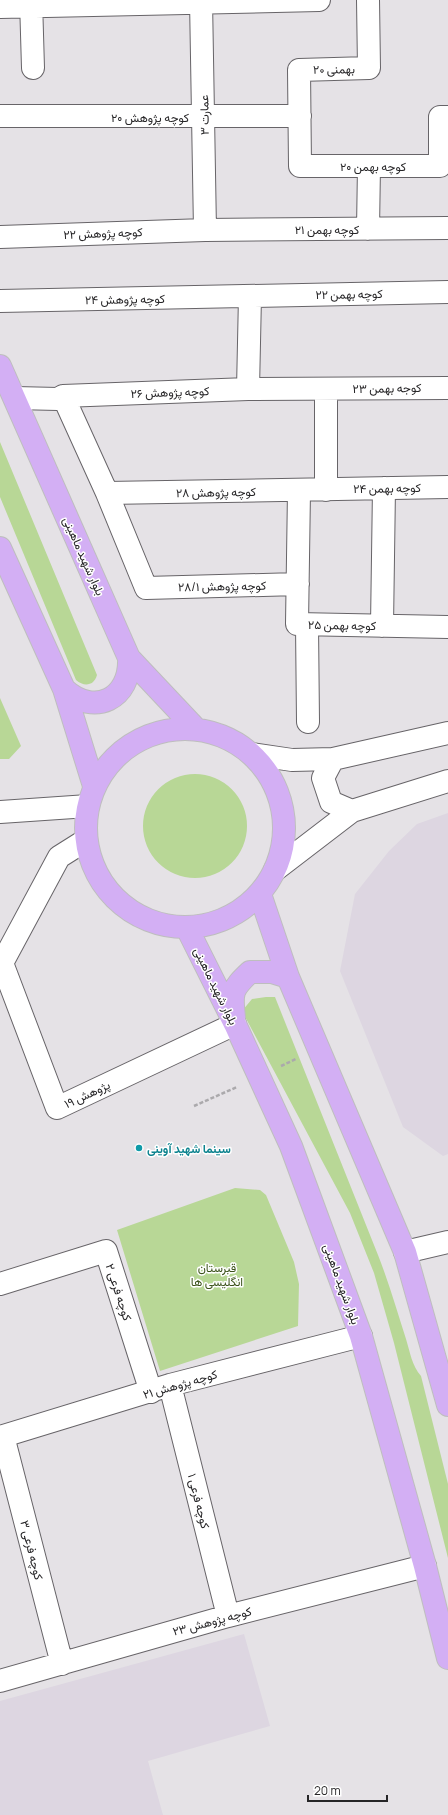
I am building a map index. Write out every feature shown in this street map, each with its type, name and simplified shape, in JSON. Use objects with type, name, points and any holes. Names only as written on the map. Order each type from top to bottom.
[{"type":"main road","name":"بلوار شهید ماهینی","points":[[0,366],[129,658],[195,728]]},
{"type":"main road","points":[[0,548],[64,689],[91,796],[86,840],[96,873],[116,901],[137,916],[162,925],[187,928],[215,923],[239,912],[260,894],[275,870],[284,840],[282,808],[272,779],[252,754],[226,737],[195,728],[164,730],[135,741],[111,761],[91,796]]},
{"type":"main road","points":[[64,689],[72,696],[82,701],[92,703],[113,697],[122,689],[127,679],[129,658]]},
{"type":"main road","points":[[260,894],[288,977],[405,1252],[448,1405]]},
{"type":"main road","name":"بلوار شهید ماهینی","points":[[187,928],[235,1024],[291,1146],[361,1336],[425,1566],[448,1658]]},
{"type":"main road","points":[[235,1024],[232,1003],[235,986],[250,972],[272,972],[288,977]]},
{"type":"street","points":[[0,7],[31,3],[319,0]]},
{"type":"street","name":"بهمنی ۲۰","points":[[300,116],[299,70],[369,68],[368,0]]},
{"type":"street","name":"عمارت ۳","points":[[201,1],[205,230]]},
{"type":"street","points":[[31,3],[33,68]]},
{"type":"street","name":"کوچه پژوهش ۲۰","points":[[0,116],[204,118],[300,116]]},
{"type":"street","name":"کوچه بهمن ۲۰","points":[[300,116],[300,166],[440,166],[440,117],[448,117]]},
{"type":"street","points":[[368,229],[369,166]]},
{"type":"street","name":"کوچه بهمن ۲۱","points":[[205,230],[448,228]]},
{"type":"street","name":"کوچه پژوهش ۲۲","points":[[0,237],[205,230]]},
{"type":"street","name":"کوچه بهمن ۲۲","points":[[250,296],[448,292]]},
{"type":"street","points":[[248,389],[250,296]]},
{"type":"street","name":"کوچه پژوهش ۲۴","points":[[0,300],[250,296]]},
{"type":"street","name":"کوجه بهمن ۲۳","points":[[326,389],[448,388]]},
{"type":"street","name":"کوچه پژوهش ۲۶","points":[[14,398],[58,399],[63,396],[248,389],[326,389]]},
{"type":"street","points":[[326,389],[326,490]]},
{"type":"street","points":[[63,396],[107,493]]},
{"type":"street","name":"کوچه بهمن ۲۴","points":[[326,490],[448,487]]},
{"type":"street","points":[[382,626],[384,488]]},
{"type":"street","name":"کوچه پژوهش ۲۸","points":[[107,493],[326,490]]},
{"type":"street","name":"کوچه بهمن ۲۵","points":[[299,491],[297,624],[448,627]]},
{"type":"street","name":"کوچه پژوهش ۲۸/۱","points":[[107,493],[146,588],[298,584]]},
{"type":"street","points":[[307,625],[308,722]]},
{"type":"street","points":[[252,754],[292,760],[333,759],[448,733]]},
{"type":"street","points":[[333,759],[323,778],[331,802],[352,811]]},
{"type":"street","points":[[275,870],[352,811],[448,781]]},
{"type":"street","points":[[0,812],[91,796]]},
{"type":"street","points":[[1,963],[59,856],[86,840]]},
{"type":"street","name":"پژوهش ۱۹","points":[[1,963],[57,1108],[235,1024]]},
{"type":"street","points":[[405,1252],[448,1242]]},
{"type":"street","name":"کوچه فرعی ۲","points":[[0,1284],[106,1251],[160,1389]]},
{"type":"street","name":"کوچه پژوهش ۲۱","points":[[2,1436],[160,1389],[361,1336]]},
{"type":"street","name":"کوچه فرعی ۱","points":[[160,1389],[228,1616]]},
{"type":"street","name":"کوچه فرعی ۳","points":[[2,1436],[62,1664]]},
{"type":"street","name":"کوچه پژوهش ۲۳","points":[[0,1681],[228,1616],[425,1566]]},
{"type":"shaded area","points":[[448,813],[448,1154],[443,1156],[403,1127],[340,971],[355,894],[389,851],[417,824]]},
{"type":"shaded area","points":[[244,1634],[270,1726],[148,1761],[163,1815],[0,1815],[0,1701]]},
{"type":"green space","points":[[0,442],[97,675],[96,679],[91,683],[82,684],[76,680],[0,497]]},
{"type":"green space","points":[[0,698],[21,746],[9,759],[0,759]]},
{"type":"green space","points":[[195,774],[215,778],[232,789],[243,806],[247,826],[243,846],[232,863],[215,874],[195,878],[175,874],[158,863],[147,846],[143,826],[147,806],[158,789],[175,778]]},
{"type":"green space","points":[[275,997],[378,1255],[415,1368],[421,1376],[448,1484],[448,1558],[394,1343],[374,1273],[350,1213],[242,1011],[252,999]]},
{"type":"green space","name":"قبرستان انگلیسی ها","points":[[235,1188],[260,1190],[266,1195],[294,1262],[299,1284],[298,1326],[160,1371],[117,1230]]},
{"type":"place","name":"سینما شهید آوینی","points":[[139,1148]]}]
